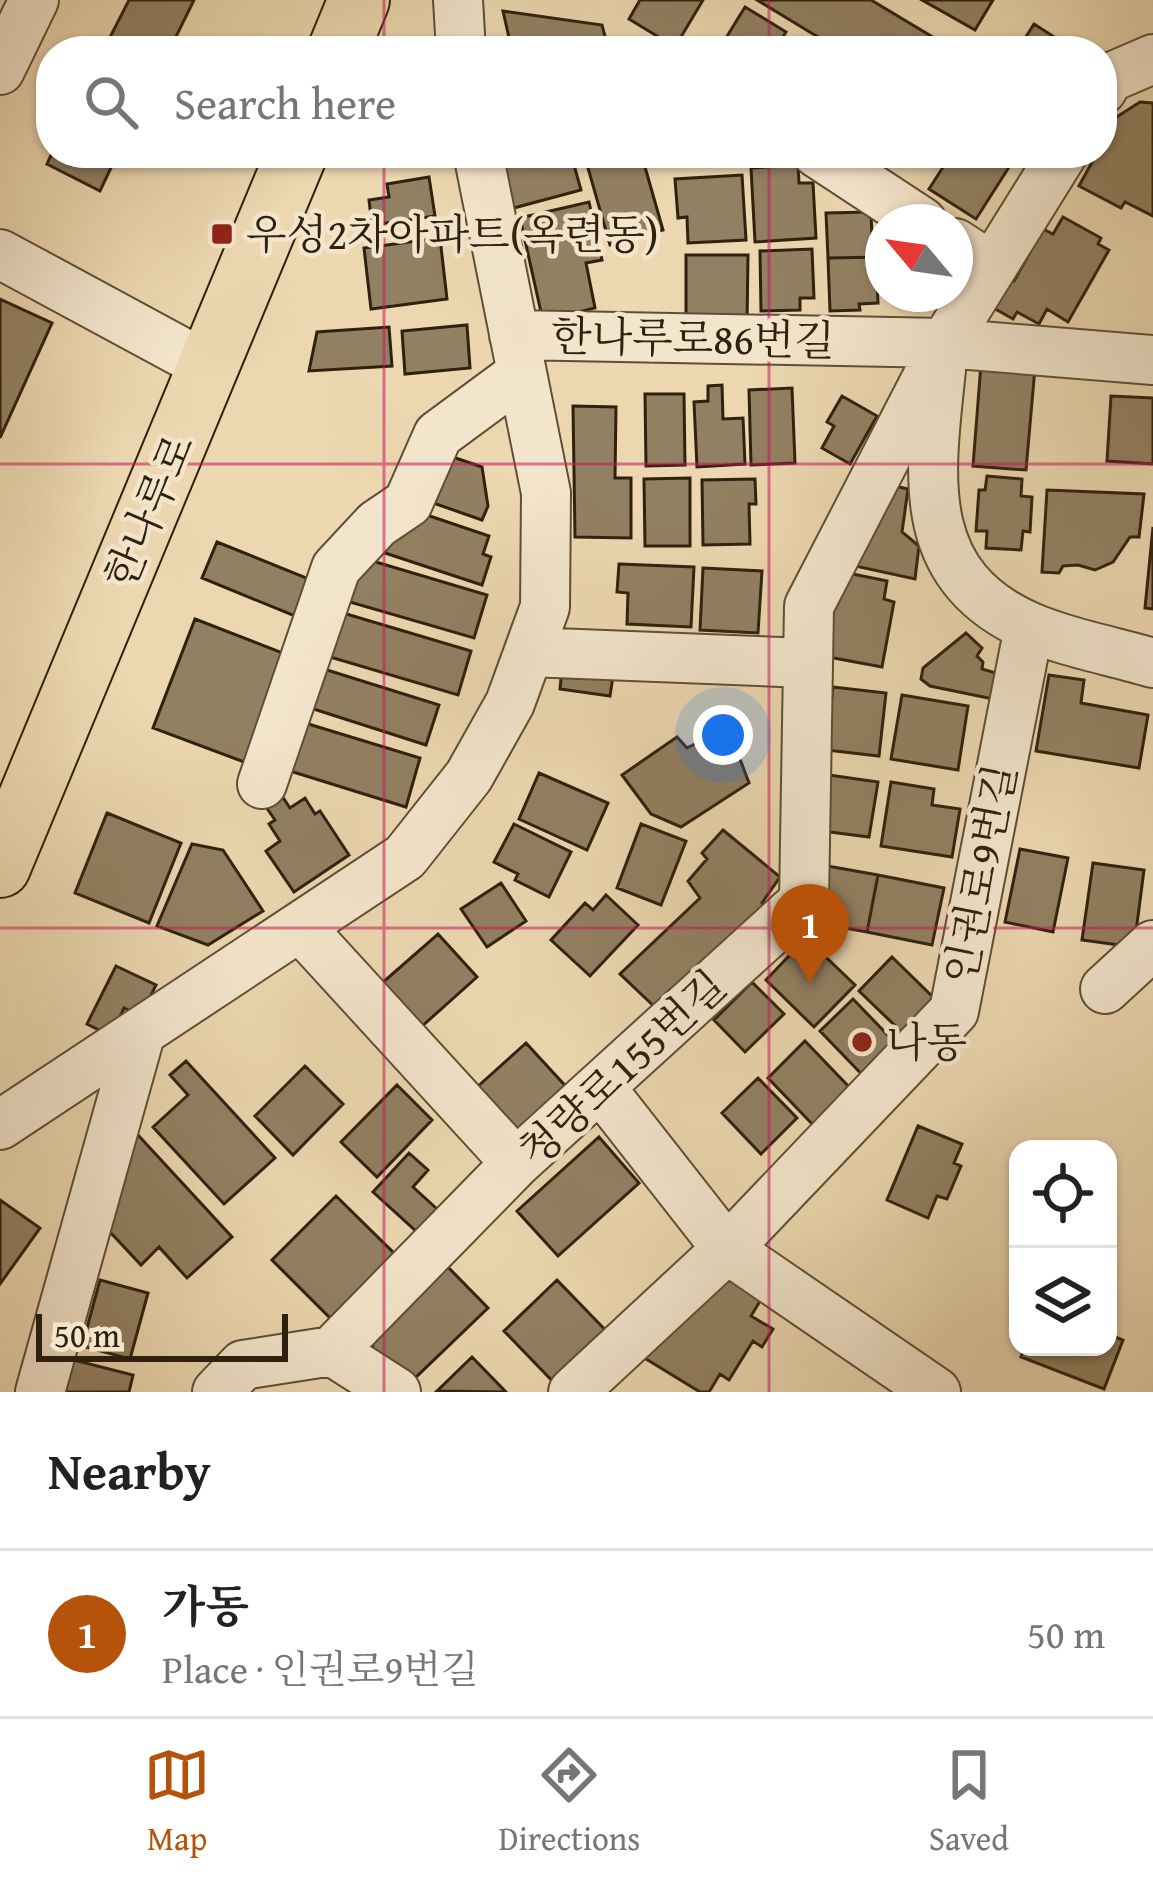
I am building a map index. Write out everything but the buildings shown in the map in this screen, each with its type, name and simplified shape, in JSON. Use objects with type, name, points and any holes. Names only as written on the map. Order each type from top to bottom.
[{"type":"main road","points":[[344,36],[359,0]]},
{"type":"main road","name":"한나루로","points":[[0,868],[290,168]]},
{"type":"street","points":[[0,70],[34,0]]},
{"type":"street","points":[[458,0],[460,36]]},
{"type":"street","points":[[1117,75],[1153,59]]},
{"type":"street","name":"한나루로86번길","points":[[0,1125],[405,857],[469,776],[511,703],[545,607],[546,493],[481,168]]},
{"type":"street","points":[[840,168],[895,204]]},
{"type":"street","name":"청량로155번길","points":[[973,255],[1050,168]]},
{"type":"street","points":[[0,254],[209,367]]},
{"type":"street","name":"청량로155번길","points":[[332,1352],[516,1163],[804,901],[809,606],[944,343],[954,312]]},
{"type":"street","points":[[1153,360],[944,343],[931,460],[932,494],[947,555],[965,582],[989,604],[1029,627],[1153,663]]},
{"type":"street","name":"한나루로86번길","points":[[262,784],[336,568],[377,524],[409,503],[438,435],[518,354],[944,343]]},
{"type":"street","name":"인권로9번길","points":[[573,1392],[728,1249],[953,1011],[1029,627]]},
{"type":"street","points":[[529,652],[806,663]]},
{"type":"street","points":[[301,927],[516,1163]]},
{"type":"street","points":[[1106,989],[1153,945]]},
{"type":"street","points":[[40,1392],[140,1035]]},
{"type":"street","points":[[600,1087],[728,1249],[936,1392]]},
{"type":"street","points":[[217,1392],[244,1365],[332,1352],[397,1392]]},
{"type":"place","name":"우성2차아파트(옥련동)","points":[[222,234]]},
{"type":"place","name":"가동","points":[[810,983]]},
{"type":"place","name":"나동","points":[[862,1042]]}]
